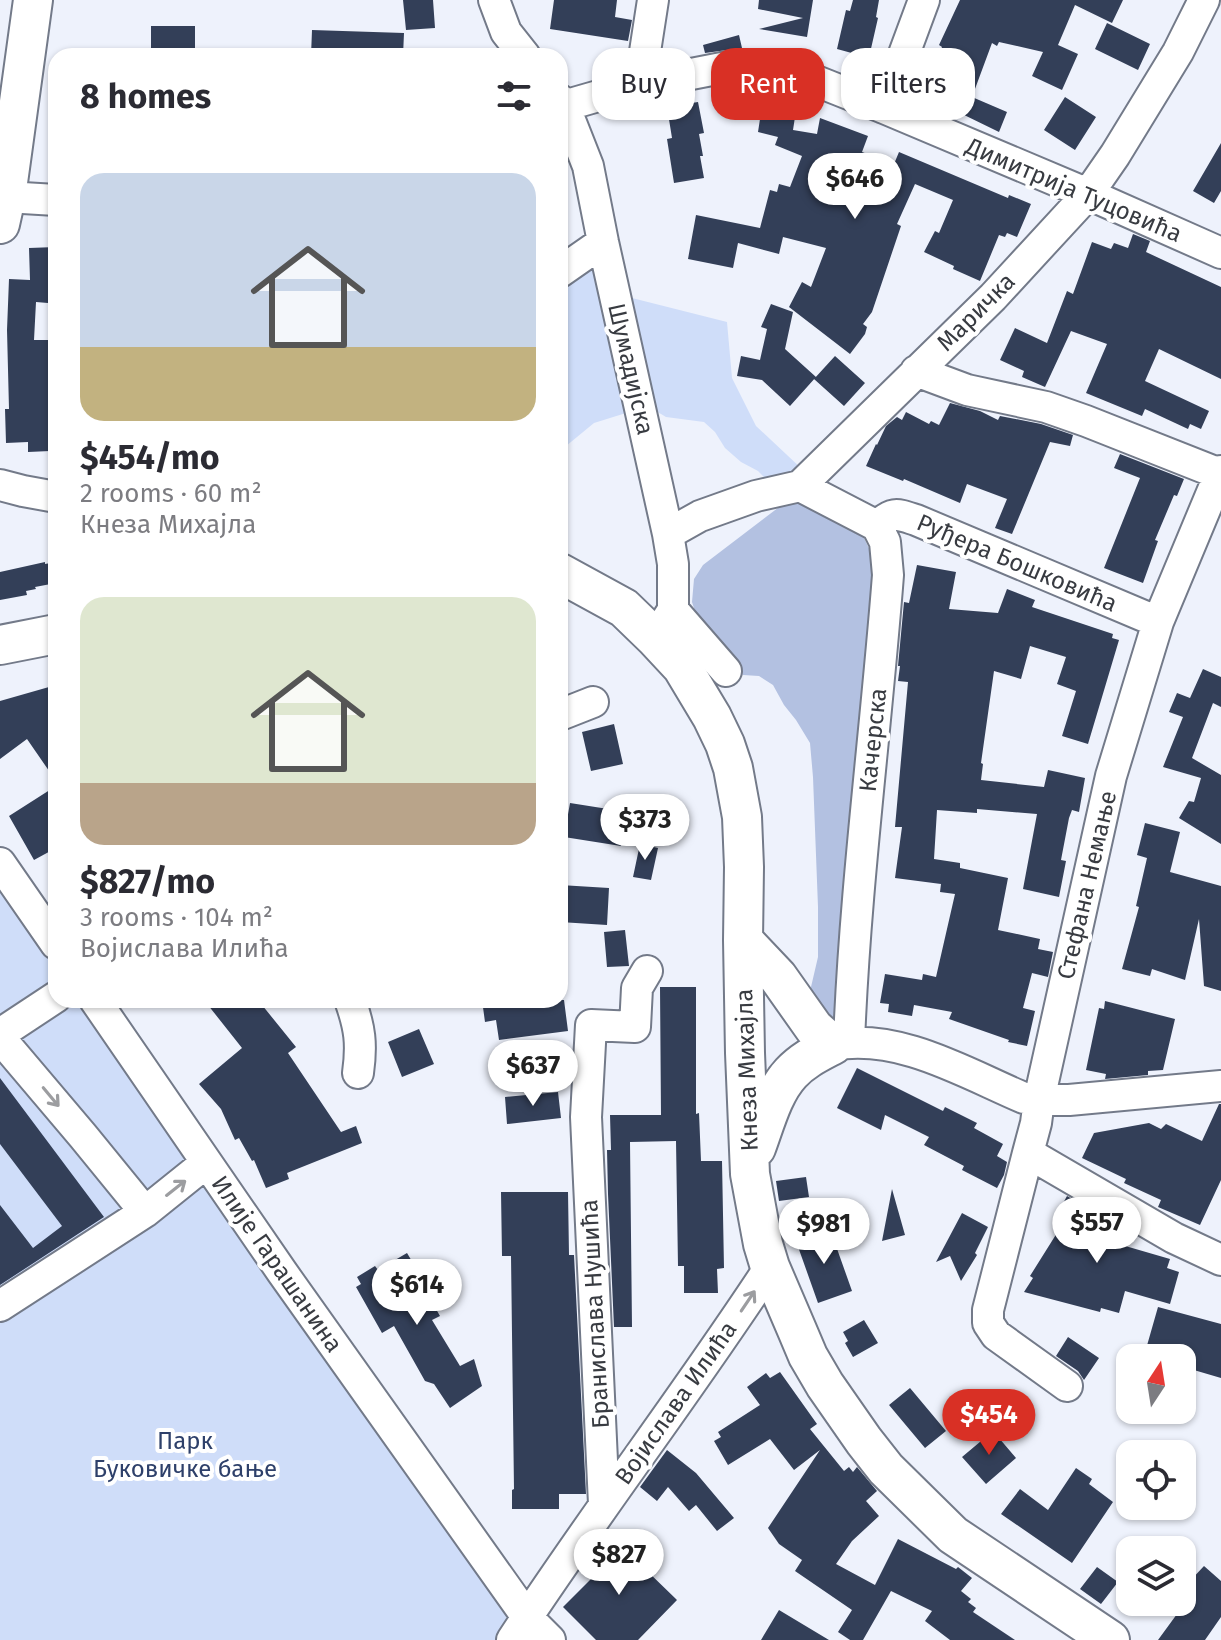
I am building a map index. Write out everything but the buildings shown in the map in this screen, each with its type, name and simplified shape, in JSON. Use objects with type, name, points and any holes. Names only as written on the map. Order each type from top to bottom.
[{"type":"main road","points":[[3,211],[33,0]]},
{"type":"main road","name":"Кнеза Михајла","points":[[568,577],[624,608],[664,624],[682,667],[725,744],[733,768],[744,842],[743,940],[750,1174],[770,1267],[808,1356],[864,1441],[896,1479],[953,1535],[1110,1640]]},
{"type":"main road","points":[[0,633],[48,635]]},
{"type":"main road","points":[[0,645],[48,636]]},
{"type":"main road","points":[[743,940],[778,977],[814,1028],[841,1044]]},
{"type":"main road","points":[[750,1165],[779,1091],[789,1074],[808,1058],[841,1044]]},
{"type":"street","points":[[494,0],[506,32],[519,48]]},
{"type":"street","points":[[646,48],[653,0]]},
{"type":"street","points":[[906,48],[924,0]]},
{"type":"street","name":"Маричка","points":[[800,486],[993,297],[1088,194],[1178,52],[1204,0]]},
{"type":"street","name":"Димитрија Туцовића","points":[[695,73],[727,67],[772,66],[841,91]]},
{"type":"street","name":"Димитрија Туцовића","points":[[568,102],[592,96]]},
{"type":"street","name":"Шумадијска","points":[[568,120],[588,166],[668,534],[673,564],[664,624]]},
{"type":"street","name":"Димитрија Туцовића","points":[[912,120],[1221,253]]},
{"type":"street","points":[[3,211],[48,202]]},
{"type":"street","points":[[568,266],[603,242]]},
{"type":"street","points":[[916,371],[967,390],[1046,407],[1220,473]]},
{"type":"street","name":"Стефана Немање","points":[[1067,1386],[996,1335],[988,1323],[988,1310],[1036,1123],[1111,776],[1158,622],[1220,473]]},
{"type":"street","points":[[0,485],[48,496]]},
{"type":"street","points":[[668,534],[700,516],[756,496],[800,486],[877,526]]},
{"type":"street","name":"Руђера Бошковића","points":[[877,526],[896,513],[1158,622]]},
{"type":"street","name":"Качерска","points":[[841,1044],[852,976],[888,575],[885,542],[877,526]]},
{"type":"street","points":[[664,624],[726,671]]},
{"type":"street","points":[[568,712],[593,702]]},
{"type":"street","points":[[0,863],[46,914]]},
{"type":"street","name":"Бранислава Нушића","points":[[604,1504],[587,1123],[591,1025],[635,1027],[637,988],[647,971]]},
{"type":"street","points":[[48,1003],[0,1036],[145,1212]]},
{"type":"street","name":"Илије Гарашанина","points":[[100,1008],[206,1163],[463,1526],[520,1629],[550,1640]]},
{"type":"street","points":[[353,1008],[359,1023],[362,1048],[358,1073]]},
{"type":"street","points":[[841,1044],[891,1046],[1024,1098],[1039,1100],[1221,1086]]},
{"type":"street","points":[[1028,1153],[1174,1238],[1221,1260]]},
{"type":"street","points":[[0,1306],[145,1212],[206,1163]]},
{"type":"street","name":"Војислава Илића","points":[[520,1629],[770,1267]]},
{"type":"green space","points":[[592,270],[605,280],[626,413],[594,423],[568,444],[568,277]]},
{"type":"green space","points":[[628,297],[727,322],[732,378],[756,426],[803,470],[773,486],[758,471],[725,448],[704,422],[666,417],[656,411]]},
{"type":"green space","name":"Парк Буковичке бање","points":[[0,858],[48,930],[48,1008],[101,1008],[527,1617],[512,1640],[0,1640]]},
{"type":"shaded area","points":[[799,498],[859,527],[872,555],[873,588],[838,1014],[834,1022],[811,1002],[818,957],[818,907],[810,743],[773,685],[759,676],[743,675],[729,667],[699,624],[692,602],[694,579],[703,565],[787,501]]}]
